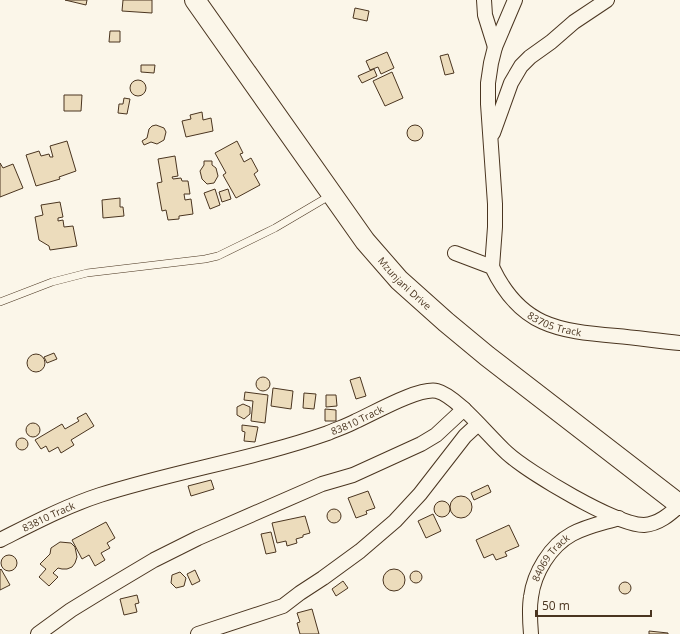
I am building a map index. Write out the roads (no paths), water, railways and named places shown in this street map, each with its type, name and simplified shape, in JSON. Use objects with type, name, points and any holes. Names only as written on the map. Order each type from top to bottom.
[{"type":"main road","name":"Mzunjani Drive","points":[[195,0],[332,194],[375,252],[399,280],[421,301],[487,356],[680,505]]},
{"type":"street","points":[[484,0],[484,15],[495,47]]},
{"type":"street","points":[[455,253],[492,267],[496,211],[488,83],[495,47],[515,0]]},
{"type":"street","points":[[491,139],[511,83],[521,66],[574,22],[607,0]]},
{"type":"street","name":"83705 Track","points":[[492,267],[505,291],[516,304],[528,313],[552,326],[583,333],[680,343]]},
{"type":"street","name":"83810 Track","points":[[0,540],[91,498],[178,473],[296,443],[354,422],[422,392],[434,390],[441,392],[464,408],[509,455],[532,472],[579,499],[619,518],[637,524],[646,525],[656,523],[680,505]]},
{"type":"street","points":[[38,634],[71,610],[102,591],[154,560],[198,538],[322,484],[353,475],[421,444],[436,435],[464,408]]},
{"type":"street","points":[[198,634],[283,606],[300,592],[323,578],[396,521],[420,494],[465,436],[478,424]]},
{"type":"street","name":"84069 Track","points":[[531,634],[531,597],[535,580],[544,562],[552,551],[571,534],[584,528],[619,518]]},
{"type":"lane","points":[[0,302],[52,282],[87,274],[205,259],[218,256],[275,228],[332,194]]}]
